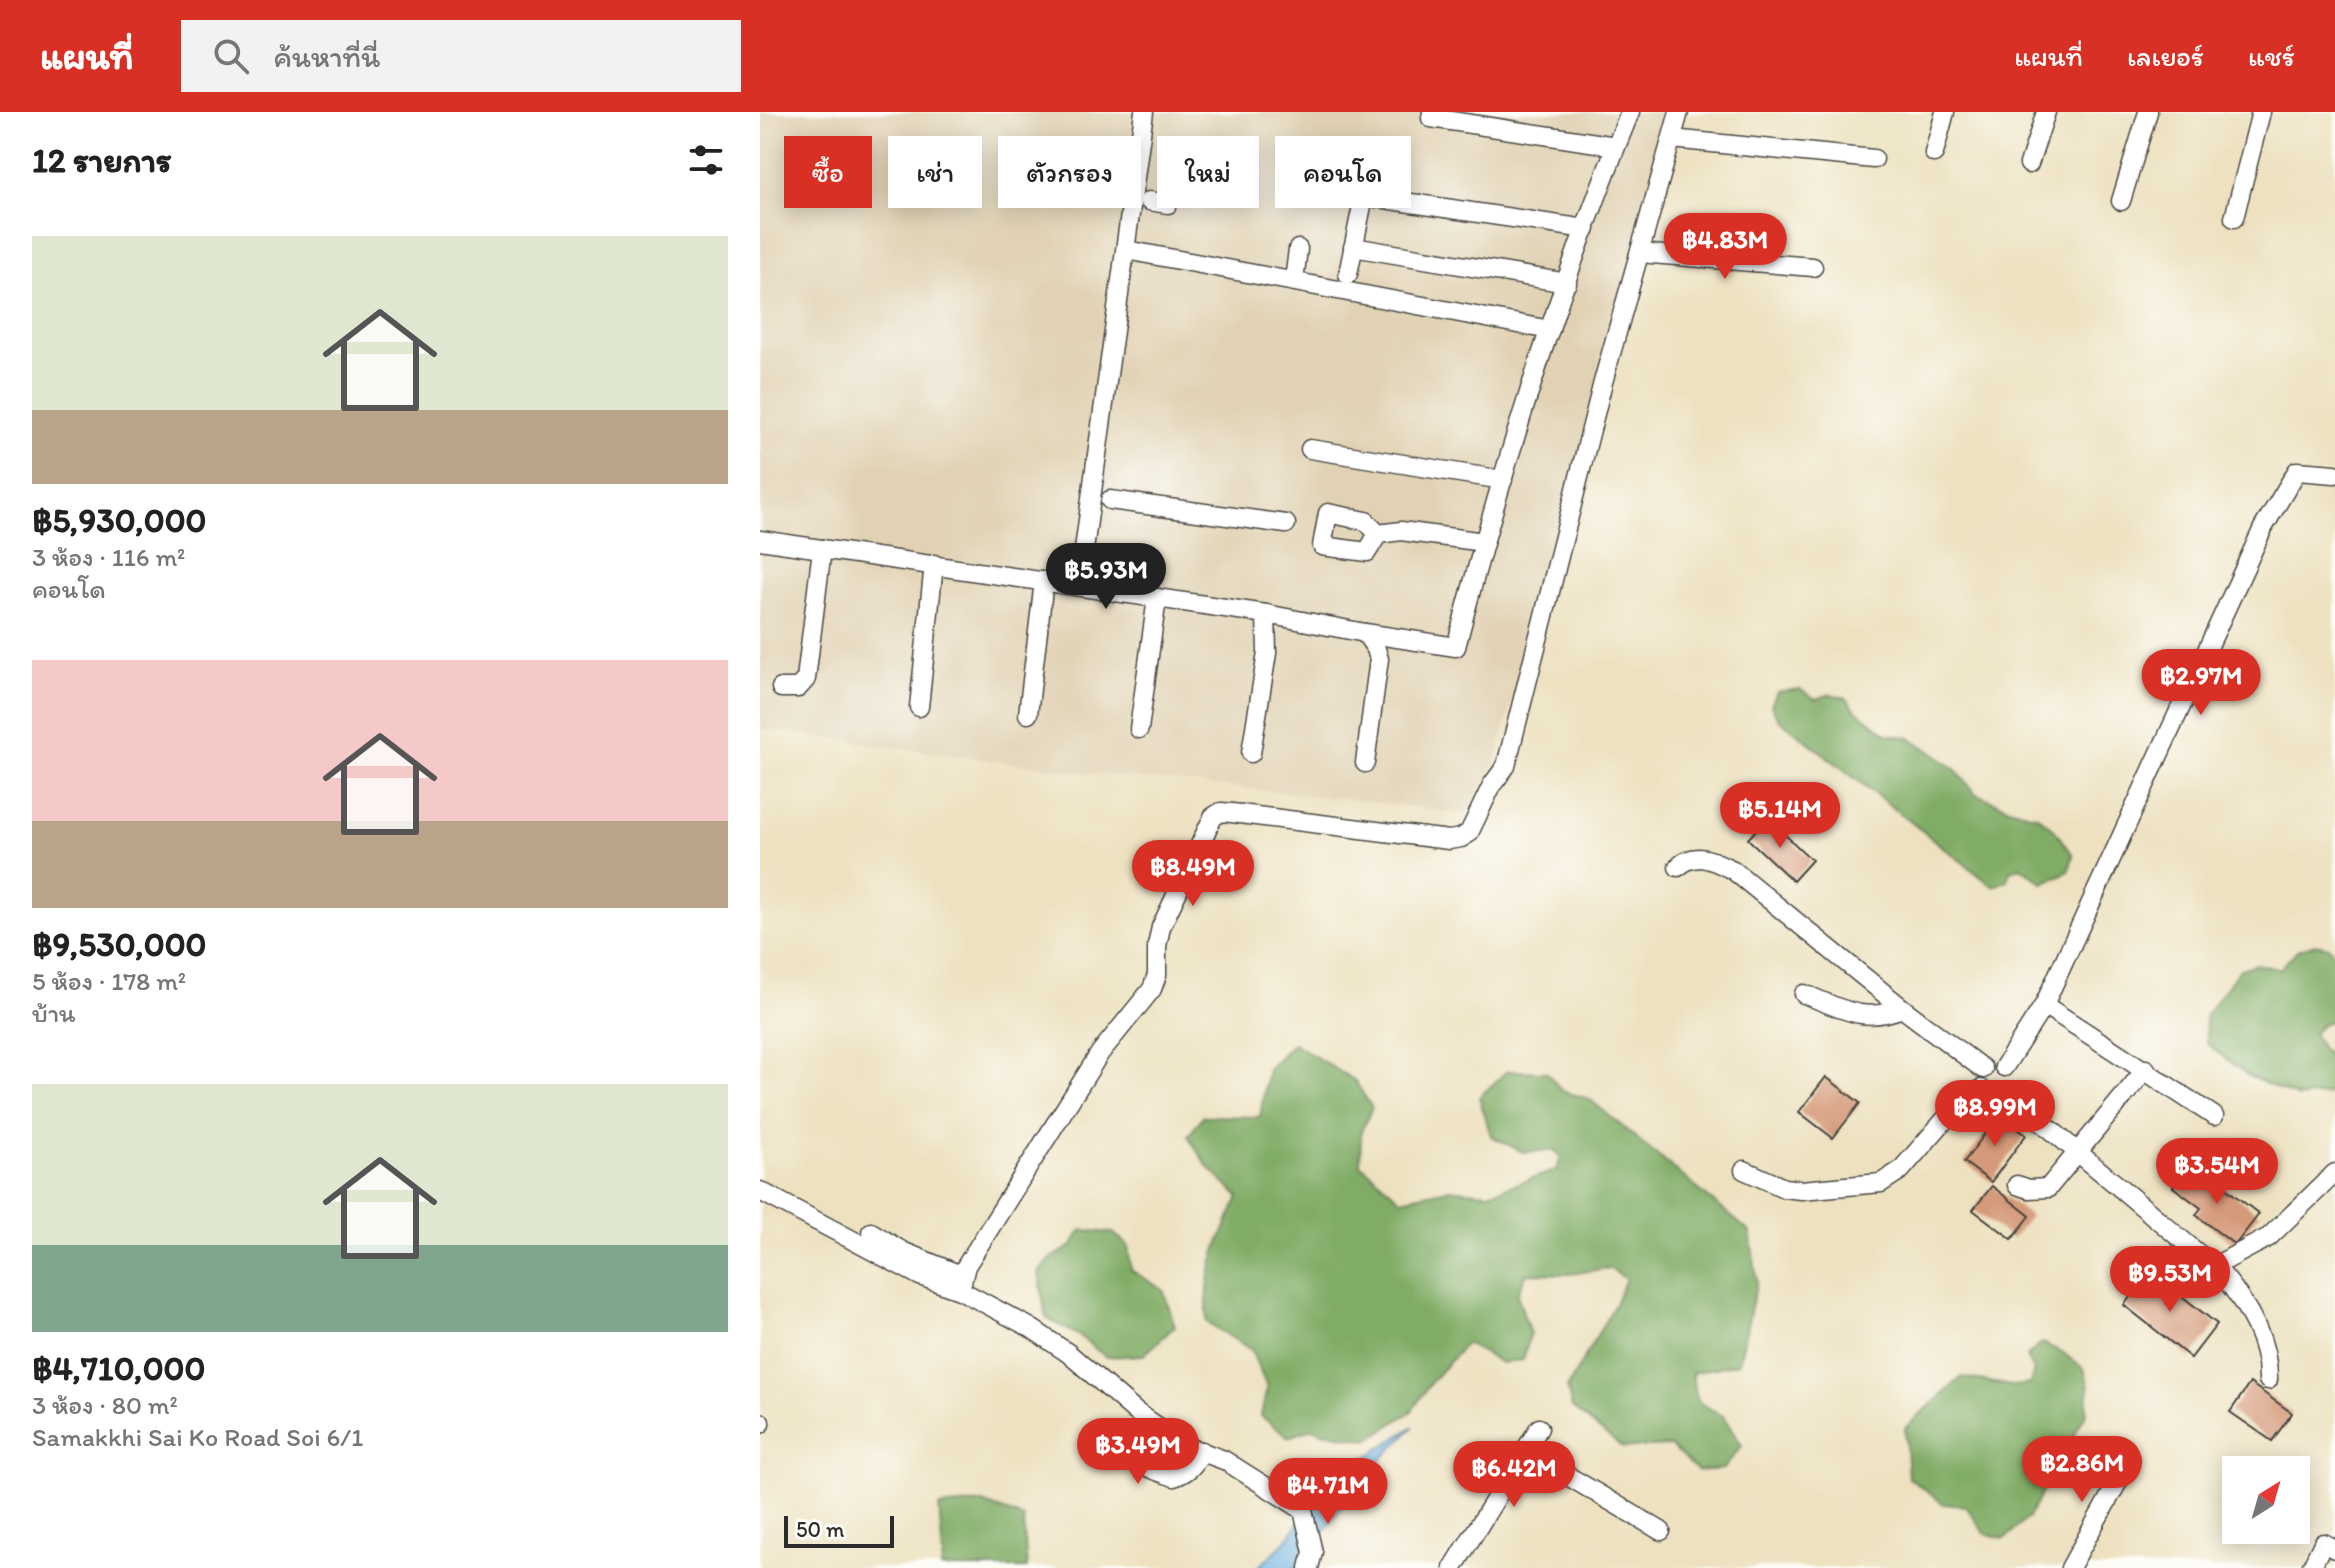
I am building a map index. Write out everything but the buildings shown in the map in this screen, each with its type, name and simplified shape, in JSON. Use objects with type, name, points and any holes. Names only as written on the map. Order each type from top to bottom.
[{"type":"street","points":[[1141,177],[1144,112]]},
{"type":"street","points":[[1432,112],[1431,118],[1616,146]]},
{"type":"street","points":[[760,540],[1266,614],[1456,647],[1484,542],[1550,330],[1630,112]]},
{"type":"street","points":[[961,1283],[966,1266],[1100,1053],[1152,989],[1157,975],[1157,946],[1161,927],[1213,817],[1221,812],[1232,813],[1449,840],[1469,833],[1492,785],[1506,766],[1603,382],[1679,112]]},
{"type":"street","points":[[1934,153],[1945,112]]},
{"type":"street","points":[[2029,164],[2046,112]]},
{"type":"street","points":[[2121,201],[2148,112]]},
{"type":"street","points":[[2234,218],[2261,112]]},
{"type":"street","points":[[1672,139],[1874,159]]},
{"type":"street","points":[[1348,274],[1364,196],[1586,229]]},
{"type":"street","points":[[1079,586],[1102,499],[1126,250],[1138,208]]},
{"type":"street","points":[[1353,247],[1567,283]]},
{"type":"street","points":[[1294,281],[1298,249]]},
{"type":"street","points":[[1126,250],[1550,330]]},
{"type":"street","points":[[1639,253],[1813,267]]},
{"type":"street","points":[[1310,449],[1503,480]]},
{"type":"street","points":[[2004,1067],[2044,1005],[2263,528],[2297,471],[2335,474]]},
{"type":"street","points":[[1102,499],[1286,524]]},
{"type":"street","points":[[1378,534],[1401,531],[1484,542]]},
{"type":"street","points":[[781,688],[798,688],[806,679],[822,549]]},
{"type":"street","points":[[919,707],[934,564]]},
{"type":"street","points":[[1028,714],[1044,581]]},
{"type":"street","points":[[1139,729],[1157,598]]},
{"type":"street","points":[[1251,753],[1267,653],[1266,614]]},
{"type":"street","points":[[1365,633],[1379,659],[1365,763]]},
{"type":"street","points":[[1678,867],[1686,859],[1695,857],[1712,860],[1733,870],[1902,1008],[1983,1069]]},
{"type":"street","points":[[1804,994],[1859,1016],[1882,1016],[1902,1008]]},
{"type":"street","points":[[2044,1005],[2214,1116]]},
{"type":"street","points":[[1993,1064],[2004,1067],[2011,1081],[2006,1092],[1994,1097],[1981,1089],[1978,1078],[1983,1069],[1993,1064]]},
{"type":"street","points":[[2017,1185],[2029,1189],[2048,1188],[2146,1069]]},
{"type":"street","points":[[1744,1170],[1793,1189],[1860,1187],[1881,1183],[1901,1170],[1963,1099],[1981,1089]]},
{"type":"street","points":[[2006,1092],[2215,1266],[2239,1294],[2254,1322],[2268,1364],[2268,1380]]},
{"type":"street","points":[[2215,1266],[2269,1237],[2335,1173]]},
{"type":"street","points":[[760,1191],[920,1276],[961,1283]]},
{"type":"street","points":[[871,1232],[961,1283],[1068,1353],[1136,1412],[1188,1447],[1224,1460],[1303,1510],[1311,1560]]},
{"type":"street","points":[[1153,1424],[1130,1451],[1135,1460],[1149,1468],[1174,1477],[1185,1474],[1194,1466],[1202,1451]]},
{"type":"street","points":[[1453,1568],[1539,1428]]},
{"type":"street","points":[[1524,1453],[1661,1531]]},
{"type":"street","points":[[2070,1568],[2130,1460]]},
{"type":"street","points":[[2311,1568],[2323,1543],[2335,1549]]},
{"type":"shaded area","points":[[760,112],[1675,112],[1494,767],[1470,814],[1087,773],[760,729]]},
{"type":"green space","points":[[1800,689],[1816,699],[1831,694],[1846,698],[1887,734],[1911,738],[1954,768],[1976,794],[2037,816],[2052,827],[2073,855],[2069,871],[2043,883],[2020,867],[2011,871],[2007,881],[1993,886],[1779,719],[1771,706],[1777,692]]},
{"type":"green space","points":[[2315,944],[2329,947],[2335,956],[2335,1020],[2324,1023],[2313,1033],[2335,1063],[2335,1087],[2329,1094],[2298,1098],[2248,1076],[2207,1044],[2205,1016],[2240,969],[2257,964],[2280,969],[2297,950]]},
{"type":"green space","points":[[1293,1043],[1355,1081],[1372,1108],[1361,1131],[1360,1164],[1401,1199],[1448,1189],[1489,1193],[1555,1171],[1561,1159],[1555,1150],[1523,1152],[1491,1136],[1479,1097],[1507,1071],[1546,1072],[1562,1091],[1589,1099],[1750,1232],[1757,1280],[1739,1363],[1692,1373],[1697,1401],[1723,1416],[1742,1446],[1723,1469],[1698,1471],[1671,1446],[1623,1448],[1572,1408],[1567,1388],[1626,1279],[1609,1268],[1570,1274],[1527,1273],[1517,1294],[1530,1334],[1523,1360],[1501,1363],[1466,1343],[1431,1382],[1412,1411],[1368,1440],[1312,1428],[1289,1437],[1261,1416],[1267,1387],[1251,1350],[1207,1322],[1210,1271],[1239,1197],[1208,1167],[1188,1136],[1203,1116],[1260,1117],[1268,1069]]},
{"type":"green space","points":[[1082,1230],[1113,1233],[1128,1245],[1131,1270],[1163,1290],[1175,1326],[1144,1355],[1106,1357],[1078,1335],[1046,1318],[1039,1272],[1051,1258],[1071,1247]]},
{"type":"green space","points":[[2042,1343],[2062,1352],[2084,1369],[2089,1386],[2086,1414],[2029,1516],[2005,1539],[1984,1533],[1966,1506],[1944,1504],[1908,1477],[1905,1428],[1962,1377],[2012,1386],[2030,1384],[2034,1370],[2026,1357]]},
{"type":"green space","points":[[983,1503],[1023,1518],[1027,1568],[941,1568],[939,1507]]},
{"type":"water","points":[[1414,1426],[1362,1480],[1297,1568],[1257,1568],[1285,1542],[1315,1500],[1340,1474]]}]
